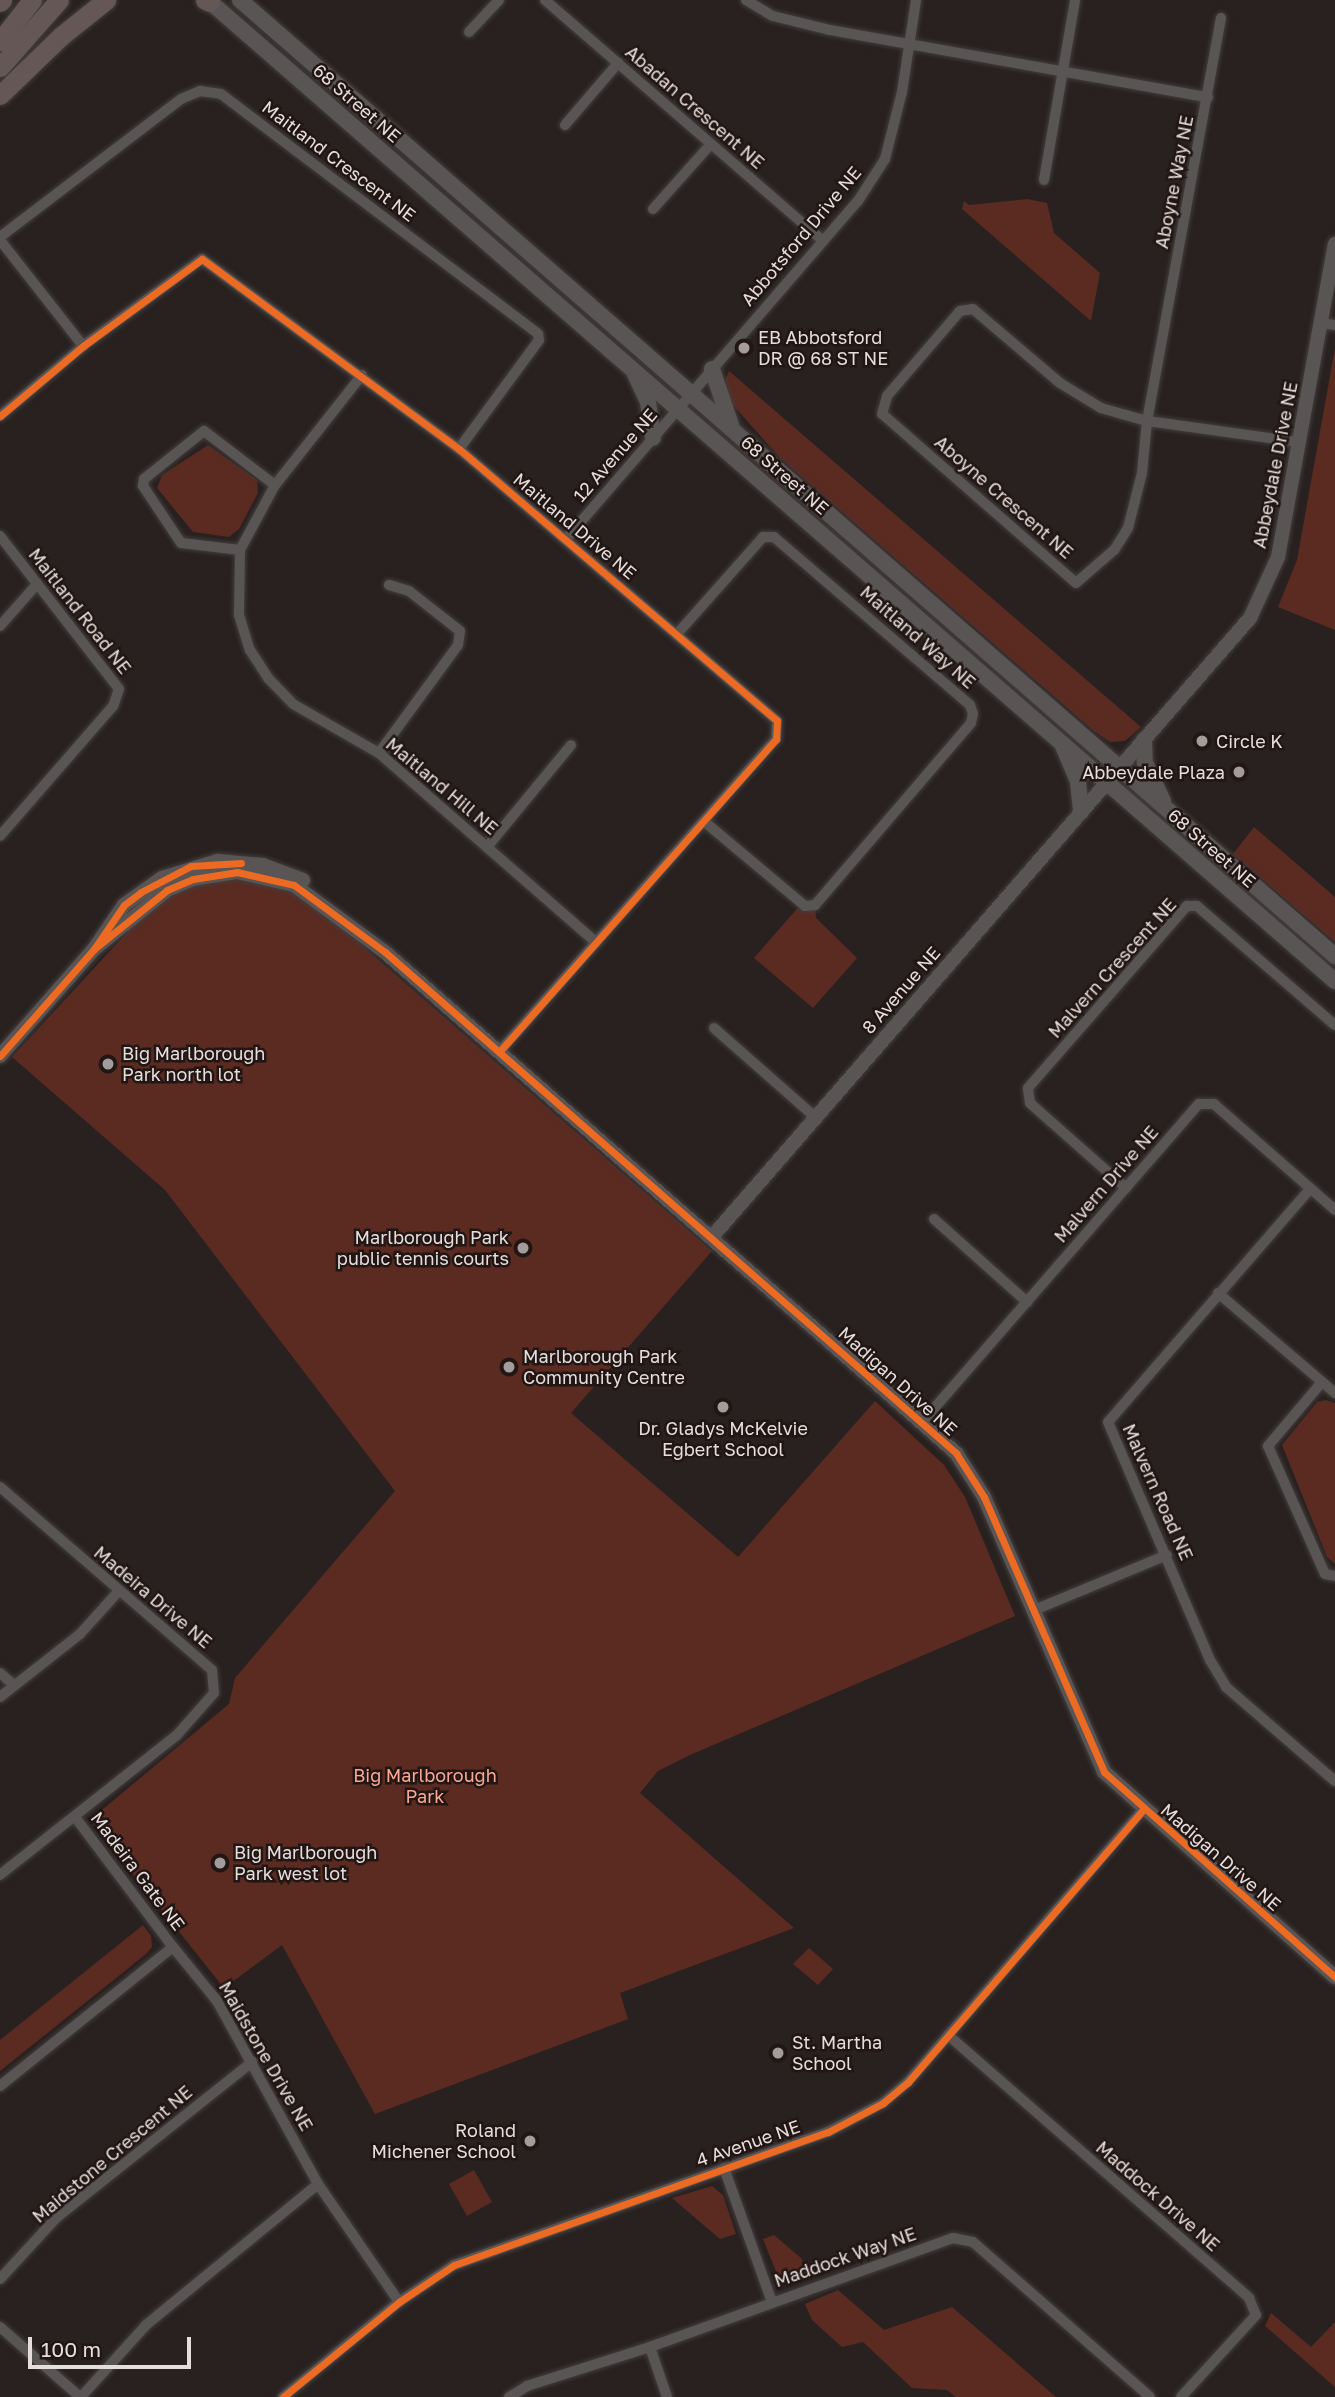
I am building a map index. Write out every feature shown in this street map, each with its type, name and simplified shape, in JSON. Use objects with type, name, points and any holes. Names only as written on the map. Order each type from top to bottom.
[{"type":"highway","points":[[0,41],[32,0]]},
{"type":"highway","points":[[0,67],[59,0]]},
{"type":"highway","points":[[0,95],[61,36],[106,0]]},
{"type":"main road","name":"68 Street NE","points":[[240,0],[1335,956]]},
{"type":"main road","name":"68 Street NE","points":[[208,1],[630,365],[1335,981]]},
{"type":"main road","points":[[630,365],[648,402],[653,438]]},
{"type":"main road","points":[[712,369],[732,428]]},
{"type":"main road","points":[[1144,740],[1146,763],[1165,807]]},
{"type":"main road","points":[[1061,741],[1078,782],[1081,812]]},
{"type":"street","points":[[469,32],[499,0]]},
{"type":"street","name":"Abadan Crescent NE","points":[[545,0],[823,241]]},
{"type":"street","name":"Aboyne Way NE","points":[[747,0],[773,16],[1208,97],[1146,421]]},
{"type":"street","name":"Abbotsford Drive NE","points":[[690,394],[858,201],[885,159],[916,0]]},
{"type":"street","points":[[1044,180],[1075,0]]},
{"type":"street","points":[[1208,97],[1221,18]]},
{"type":"street","points":[[565,125],[618,63]]},
{"type":"street","name":"Maitland Crescent NE","points":[[0,239],[181,99],[200,91],[221,94],[538,334],[540,340],[459,449]]},
{"type":"street","points":[[653,209],[711,144]]},
{"type":"street","points":[[0,239],[83,346]]},
{"type":"street","name":"Abbeydale Drive NE","points":[[1121,768],[1250,618],[1265,590],[1278,557],[1298,442],[1329,324],[1335,244]]},
{"type":"street","name":"Maitland Drive NE","points":[[0,416],[83,346],[202,258],[459,449],[777,721],[776,739],[501,1050]]},
{"type":"street","name":"Aboyne Crescent NE","points":[[973,309],[1060,383],[1101,408],[1146,421],[1142,473],[1128,528],[1096,569],[1076,583],[882,414],[887,396],[960,311],[973,309]]},
{"type":"street","name":"Maitland Hill NE","points":[[362,375],[275,485],[240,550],[239,615],[250,650],[268,678],[293,704],[379,753],[596,943]]},
{"type":"street","name":"12 Avenue NE","points":[[566,539],[690,394]]},
{"type":"street","points":[[1146,421],[1298,442]]},
{"type":"street","points":[[240,550],[181,542],[142,486],[144,479],[204,432],[275,485]]},
{"type":"street","name":"Maitland Road NE","points":[[0,536],[119,689],[113,706],[0,836]]},
{"type":"street","name":"Maitland Way NE","points":[[677,634],[763,537],[774,537],[970,705],[973,714],[971,723],[815,905],[805,906],[705,822]]},
{"type":"street","points":[[0,626],[37,584]]},
{"type":"street","points":[[379,753],[458,645],[460,631],[408,592],[389,584]]},
{"type":"street","points":[[486,847],[571,745]]},
{"type":"street","name":"8 Avenue NE","points":[[711,1238],[1121,768]]},
{"type":"street","name":"Madigan Drive NE","points":[[0,1056],[94,949],[124,905],[141,892],[181,870],[217,861],[263,865],[300,878],[376,937],[385,952],[501,1050],[711,1238],[924,1420],[956,1453],[984,1497],[1104,1772],[1143,1810],[1335,1977]]},
{"type":"street","name":"Malvern Crescent NE","points":[[1126,1188],[1030,1103],[1028,1088],[1187,906],[1197,906],[1335,1026]]},
{"type":"street","points":[[715,1028],[815,1116]]},
{"type":"street","name":"Malvern Drive NE","points":[[924,1420],[1199,1104],[1214,1104],[1335,1210]]},
{"type":"street","name":"Malvern Road NE","points":[[1310,1189],[1108,1422],[1210,1660],[1226,1687],[1335,1781]]},
{"type":"street","points":[[934,1219],[1027,1301]]},
{"type":"street","points":[[1218,1293],[1335,1394]]},
{"type":"street","points":[[1322,1382],[1268,1446],[1325,1574],[1335,1576]]},
{"type":"street","name":"Madeira Drive NE","points":[[0,1487],[118,1592],[212,1670],[215,1693],[177,1735],[0,1875]]},
{"type":"street","points":[[1032,1611],[1167,1555]]},
{"type":"street","points":[[0,1697],[80,1634],[118,1592]]},
{"type":"street","points":[[0,1673],[15,1685]]},
{"type":"street","name":"4 Avenue NE","points":[[283,2397],[431,2278],[496,2246],[854,2121],[908,2082],[1143,1810]]},
{"type":"street","name":"Madeira Gate NE","points":[[75,1817],[173,1947]]},
{"type":"street","points":[[0,2086],[173,1947]]},
{"type":"street","name":"Maidstone Drive NE","points":[[173,1947],[217,2001],[318,2184],[399,2302]]},
{"type":"street","name":"Maddock Drive NE","points":[[948,2035],[1249,2298],[1256,2315],[1181,2397]]},
{"type":"street","name":"Maidstone Crescent NE","points":[[0,2279],[56,2218],[252,2062]]},
{"type":"street","points":[[724,2168],[772,2302]]},
{"type":"street","points":[[0,2327],[80,2397],[146,2325],[318,2184]]},
{"type":"street","name":"Maddock Way NE","points":[[509,2397],[527,2386],[650,2347],[953,2238],[973,2242],[1150,2397]]},
{"type":"street","points":[[650,2347],[667,2397]]},
{"type":"green space","points":[[1027,199],[1047,203],[1054,233],[1100,273],[1091,321],[962,209],[964,201],[969,205]]},
{"type":"green space","points":[[1335,348],[1335,630],[1278,607],[1297,560]]},
{"type":"green space","points":[[729,371],[1141,727],[1125,741],[1110,742],[1094,731],[780,458],[732,404],[725,381]]},
{"type":"green space","points":[[208,445],[257,480],[258,493],[239,529],[229,537],[193,532],[157,488],[162,475]]},
{"type":"green space","points":[[1254,827],[1335,897],[1335,942],[1233,854]]},
{"type":"green space","name":"Big Marlborough Park","points":[[252,878],[296,892],[318,907],[712,1251],[571,1413],[738,1557],[875,1401],[944,1465],[965,1497],[1015,1616],[690,1755],[658,1771],[640,1793],[794,1928],[620,1993],[628,2019],[375,2114],[282,1945],[224,1988],[93,1824],[97,1814],[229,1704],[235,1678],[395,1491],[165,1190],[12,1057],[158,899],[200,882]]},
{"type":"green space","points":[[802,903],[815,905],[816,918],[857,958],[813,1008],[754,958]]},
{"type":"green space","points":[[1326,1400],[1335,1403],[1335,1564],[1327,1557],[1282,1445],[1317,1402]]},
{"type":"green space","points":[[143,1925],[151,1936],[152,1947],[146,1954],[0,2071],[0,2040]]},
{"type":"green space","points":[[809,1948],[833,1969],[818,1985],[793,1964]]},
{"type":"green space","points":[[474,2170],[492,2202],[467,2216],[449,2184]]},
{"type":"green space","points":[[712,2186],[723,2195],[736,2234],[720,2239],[672,2198]]},
{"type":"green space","points":[[774,2235],[801,2258],[810,2278],[781,2284],[763,2239]]},
{"type":"green space","points":[[838,2290],[884,2330],[952,2307],[1056,2397],[956,2397],[947,2390],[912,2388],[863,2342],[842,2347],[812,2320],[805,2304]]},
{"type":"green space","points":[[1271,2313],[1311,2347],[1335,2322],[1335,2387],[1265,2326]]},
{"type":"cycle path","points":[[0,416],[83,346],[202,259],[459,449],[777,721],[776,739],[501,1050]]},
{"type":"cycle path","points":[[0,1056],[94,949],[124,905],[141,892],[191,866],[241,863]]},
{"type":"cycle path","points":[[94,949],[167,890],[193,879],[237,872],[294,885],[385,952],[956,1453],[984,1497],[1104,1772],[1335,1977]]},
{"type":"cycle path","points":[[283,2397],[399,2302],[454,2265],[828,2132],[883,2103],[908,2082],[1143,1810]]},
{"type":"place","name":"EB Abbotsford DR @ 68 ST NE","points":[[744,348]]},
{"type":"place","name":"Circle K","points":[[1202,741]]},
{"type":"place","name":"Abbeydale Plaza","points":[[1239,772]]},
{"type":"place","name":"Big Marlborough Park north lot","points":[[108,1064]]},
{"type":"place","name":"Marlborough Park public tennis courts","points":[[523,1248]]},
{"type":"place","name":"Marlborough Park Community Centre","points":[[509,1367]]},
{"type":"place","name":"Dr. Gladys McKelvie Egbert School","points":[[723,1407]]},
{"type":"place","name":"Big Marlborough Park west lot","points":[[220,1863]]},
{"type":"place","name":"St. Martha School","points":[[778,2053]]},
{"type":"place","name":"Roland Michener School","points":[[530,2141]]}]
